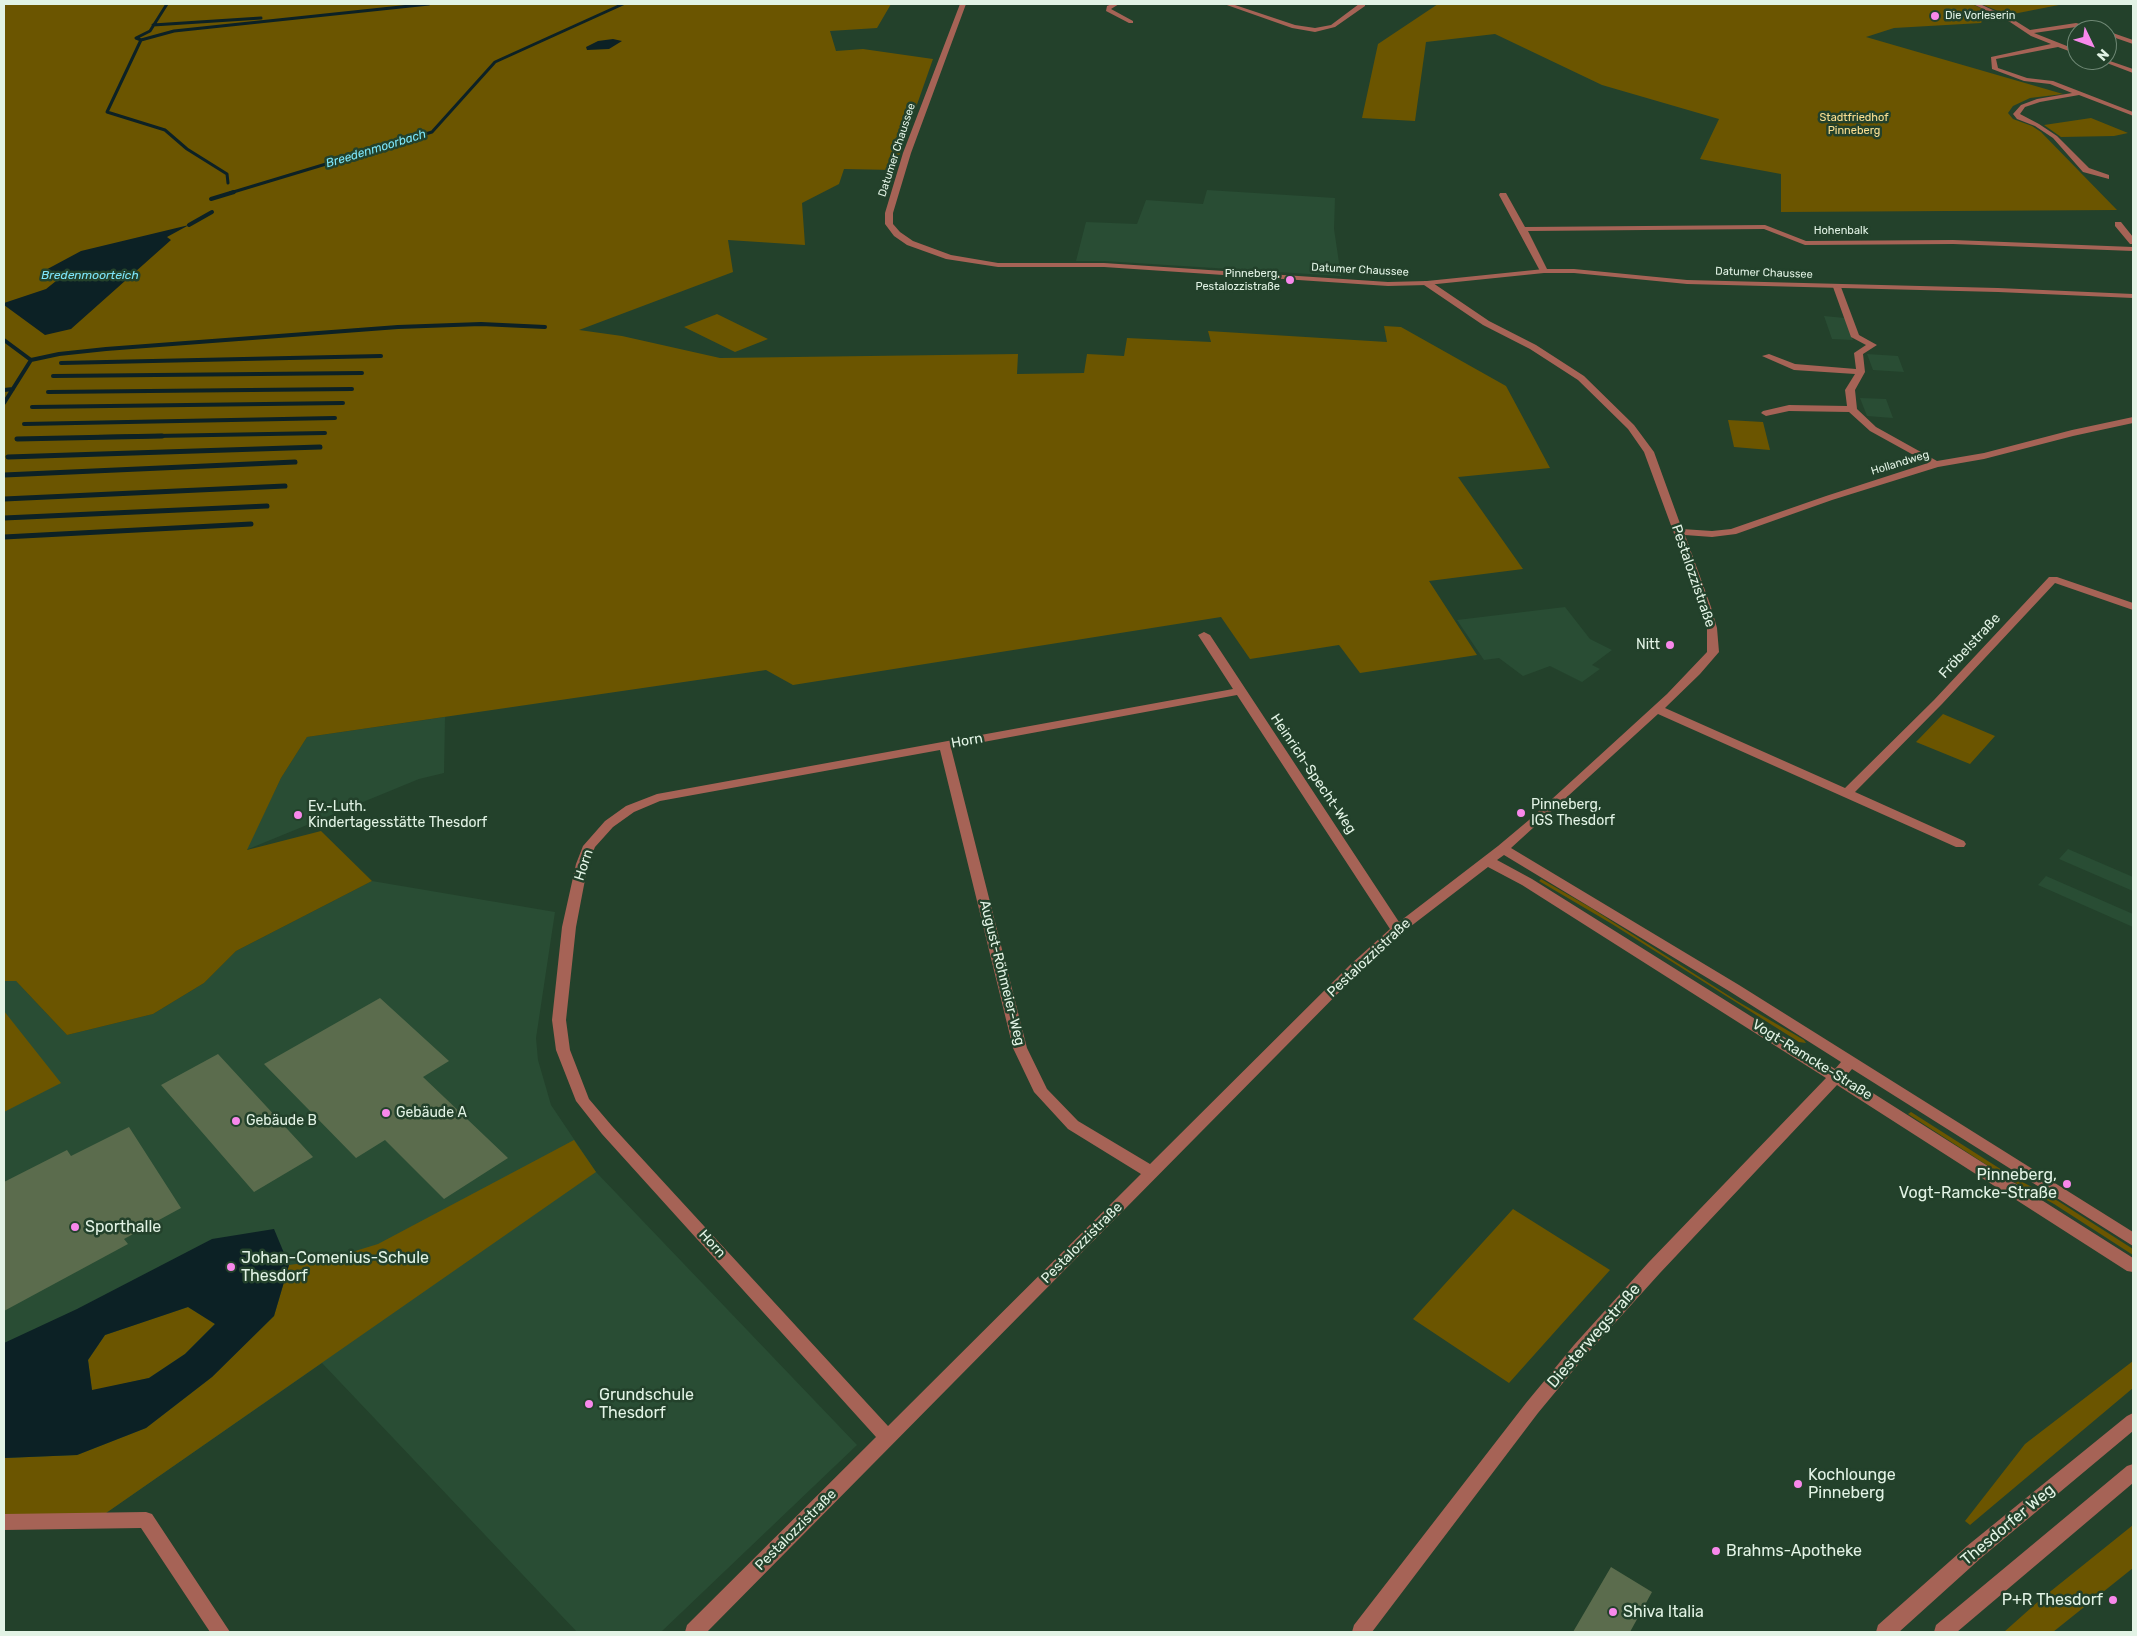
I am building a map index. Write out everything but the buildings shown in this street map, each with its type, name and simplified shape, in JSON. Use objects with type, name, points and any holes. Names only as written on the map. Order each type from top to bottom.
[{"type":"street","name":"Datumer Chaussee","points":[[963,4],[907,153],[889,212],[889,224],[897,234],[910,243],[948,257],[998,265],[1104,265],[1388,284],[1427,283],[1544,271],[1574,271],[1687,282],[1998,290],[2133,296]]},
{"type":"street","points":[[1116,4],[1109,7],[1108,10],[1131,22]]},
{"type":"street","points":[[1227,4],[1294,28],[1315,30],[1333,26],[1362,6],[1362,4]]},
{"type":"street","points":[[1976,4],[2012,21],[2029,32],[2067,48]]},
{"type":"street","points":[[2029,32],[2067,26]]},
{"type":"street","points":[[2117,36],[2133,42]]},
{"type":"street","points":[[2057,45],[1993,58],[1996,69],[2026,80],[2051,82],[2133,114]]},
{"type":"street","points":[[2117,65],[2133,71]]},
{"type":"street","points":[[2081,93],[2039,100],[2023,106],[2016,114],[2019,118],[2037,125],[2055,137],[2086,170],[2106,177]]},
{"type":"street","points":[[1503,196],[1523,229],[1544,271]]},
{"type":"street","points":[[2118,224],[2133,242]]},
{"type":"street","name":"Hohenbalk","points":[[1523,229],[1765,227],[1805,243],[1953,242],[2133,249]]},
{"type":"street","name":"Pestalozzistraße","points":[[694,1632],[1356,967],[1397,930],[1503,849],[1657,709],[1696,672],[1713,652],[1712,628],[1649,452],[1631,427],[1614,408],[1581,378],[1533,347],[1486,323],[1427,283]]},
{"type":"street","points":[[1837,287],[1855,337],[1874,345],[1858,352],[1861,372],[1850,390],[1852,409],[1855,414],[1873,429],[1936,464]]},
{"type":"street","points":[[1766,356],[1794,366],[1861,372]]},
{"type":"street","points":[[1766,413],[1798,408],[1852,409]]},
{"type":"street","name":"Hollandweg","points":[[1678,532],[1712,534],[1732,532],[1829,498],[1936,464],[1984,456],[2072,433],[2133,420]]},
{"type":"street","name":"Fröbelstraße","points":[[1847,793],[1938,702],[2053,579],[2133,607]]},
{"type":"street","name":"Heinrich-Specht-Weg","points":[[1204,635],[1397,930]]},
{"type":"street","name":"Horn","points":[[888,1438],[583,1101],[562,1050],[559,1020],[569,927],[582,864],[590,846],[609,824],[630,809],[657,798],[1240,691]]},
{"type":"street","points":[[1657,709],[1960,844]]},
{"type":"street","name":"August-Röhmeier-Weg","points":[[945,746],[1020,1048],[1041,1092],[1073,1126],[1152,1173]]},
{"type":"street","name":"Vogt-Ramcke-Straße","points":[[1503,849],[1734,988],[2133,1240]]},
{"type":"street","name":"Vogt-Ramcke-Straße","points":[[1488,861],[1543,892],[1836,1075],[2133,1266]]},
{"type":"street","name":"Diesterwegstraße","points":[[1361,1632],[1532,1408],[1580,1350],[1654,1268],[1851,1061]]},
{"type":"street","name":"Thesdorfer Weg","points":[[1884,1632],[1974,1552],[2133,1421]]},
{"type":"street","points":[[1943,1632],[2133,1472]]},
{"type":"street","points":[[4,1522],[146,1520],[221,1632]]},
{"type":"shaded area","points":[[1207,190],[1335,198],[1334,229],[1341,276],[1104,261],[1076,261],[1086,222],[1137,224],[1146,200],[1203,204]]},
{"type":"shaded area","points":[[1824,316],[1845,318],[1853,340],[1832,339]]},
{"type":"shaded area","points":[[1867,354],[1898,356],[1904,372],[1873,370]]},
{"type":"shaded area","points":[[1860,398],[1886,399],[1893,418],[1867,416]]},
{"type":"shaded area","points":[[1565,607],[1590,639],[1612,650],[1592,665],[1600,669],[1582,682],[1550,666],[1523,676],[1499,658],[1484,660],[1457,620]]},
{"type":"shaded area","name":"Ev.-Luth. Kindertagesstätte Thesdorf","points":[[445,717],[444,773],[419,779],[246,850],[281,778],[307,737]]},
{"type":"shaded area","points":[[2068,849],[2133,877],[2133,891],[2059,859]]},
{"type":"shaded area","points":[[2046,876],[2133,914],[2133,927],[2038,885]]},
{"type":"shaded area","name":"Johan-Comenius-Schule Thesdorf","points":[[372,881],[555,912],[536,1038],[538,1060],[551,1105],[596,1172],[857,1445],[661,1632],[577,1632],[322,1363],[96,1520],[4,1518],[4,981],[16,981],[67,1035],[153,1014],[204,983],[236,951]]},
{"type":"green space","points":[[4,4],[891,4],[877,28],[830,31],[836,51],[863,49],[933,59],[894,170],[844,169],[839,184],[802,203],[805,245],[728,240],[733,272],[579,330],[622,336],[720,358],[1018,354],[1017,374],[1084,373],[1087,354],[1124,356],[1127,338],[1211,342],[1208,331],[1387,342],[1384,326],[1401,327],[1506,386],[1550,468],[1458,477],[1523,569],[1429,581],[1477,655],[1360,673],[1339,645],[1250,659],[1221,617],[793,685],[766,670],[307,737],[281,778],[247,850],[321,831],[372,881],[236,951],[204,983],[153,1014],[67,1035],[16,981],[4,981]]},
{"type":"green space","name":"Stadtfriedhof Pinneberg","points":[[1438,4],[1972,4],[1989,12],[1981,23],[1894,28],[1866,37],[2063,94],[2030,98],[2013,106],[2008,113],[2013,119],[2032,126],[2041,132],[2117,210],[1781,212],[1781,174],[1700,159],[1719,119],[1602,85],[1495,34],[1426,42],[1415,121],[1362,118],[1378,44]]},
{"type":"green space","points":[[1981,4],[2064,4],[2008,15]]},
{"type":"green space","points":[[2091,118],[2128,133],[2114,136],[2061,137],[2044,125]]},
{"type":"green space","points":[[717,314],[768,339],[735,352],[684,327]]},
{"type":"green space","points":[[1728,420],[1763,422],[1770,450],[1734,447]]},
{"type":"green space","points":[[1943,714],[1995,736],[1970,764],[1916,742]]},
{"type":"green space","points":[[1541,879],[1591,908],[1806,1043],[1799,1042],[1612,924],[1539,881]]},
{"type":"green space","points":[[4,1011],[61,1083],[4,1112]]},
{"type":"green space","points":[[1911,1112],[2013,1177],[2058,1201],[2133,1249],[2133,1255],[2054,1204],[2010,1180],[1908,1114]]},
{"type":"green space","points":[[574,1140],[596,1172],[96,1520],[4,1522],[4,1458],[77,1455],[146,1428],[212,1377],[274,1316],[289,1265],[326,1260],[378,1244]]},
{"type":"green space","points":[[1513,1209],[1610,1270],[1509,1383],[1413,1319]]},
{"type":"green space","points":[[188,1307],[215,1324],[185,1354],[149,1378],[92,1391],[88,1360],[105,1335]]},
{"type":"green space","points":[[2133,1361],[2133,1388],[1970,1525],[1965,1521],[2025,1444]]},
{"type":"green space","points":[[2133,1525],[2133,1568],[2053,1632],[2004,1632],[2041,1599]]},
{"type":"water","points":[[613,39],[622,41],[609,49],[587,50],[586,47],[598,41]]},
{"type":"water","name":"Bredenmoorteich","points":[[189,225],[167,237],[171,240],[71,329],[45,335],[4,305],[4,303],[46,289],[61,277],[40,273],[81,251]]},
{"type":"water","points":[[274,1229],[289,1265],[274,1316],[212,1377],[146,1428],[77,1455],[4,1458],[4,1343],[77,1309],[212,1239]],"holes":[[[188,1307],[215,1324],[185,1354],[149,1378],[92,1390],[88,1360],[105,1335]]]},
{"type":"waterway","points":[[154,25],[167,4]]},
{"type":"waterway","points":[[141,40],[174,31],[429,4]]},
{"type":"waterway","name":"Breedenmoorbach","points":[[230,193],[432,132],[495,62],[623,4]]},
{"type":"waterway","points":[[154,25],[261,18]]},
{"type":"waterway","points":[[141,40],[136,38],[150,31],[154,25]]},
{"type":"waterway","points":[[141,40],[107,112],[165,130],[187,149],[227,174],[228,183]]},
{"type":"waterway","name":"Breedenmoorbach","points":[[211,199],[234,192]]},
{"type":"waterway","points":[[189,225],[212,212]]},
{"type":"waterway","points":[[31,360],[59,354],[106,349],[398,327],[481,324],[545,327]]},
{"type":"waterway","points":[[4,340],[31,360]]},
{"type":"waterway","points":[[61,363],[381,356]]},
{"type":"waterway","points":[[13,389],[31,360]]},
{"type":"waterway","points":[[53,376],[362,373]]},
{"type":"waterway","points":[[4,390],[13,389]]},
{"type":"waterway","points":[[4,403],[13,389]]},
{"type":"waterway","points":[[48,392],[352,389]]},
{"type":"waterway","points":[[32,407],[343,403]]},
{"type":"waterway","points":[[24,424],[335,418]]},
{"type":"waterway","points":[[98,437],[325,433]]},
{"type":"waterway","points":[[17,439],[162,436]]},
{"type":"waterway","points":[[8,457],[320,447]]},
{"type":"waterway","points":[[4,475],[295,462]]},
{"type":"waterway","points":[[4,499],[285,486]]},
{"type":"waterway","points":[[4,518],[267,506]]},
{"type":"waterway","points":[[4,537],[251,524]]},
{"type":"place","name":"Die Vorleserin","points":[[1935,16]]},
{"type":"place","name":"Pinneberg, Pestalozzistraße","points":[[1290,280]]},
{"type":"place","name":"Nitt","points":[[1670,645]]},
{"type":"place","name":"Pinneberg, IGS Thesdorf","points":[[1521,813]]},
{"type":"place","name":"Ev.-Luth. Kindertagesstätte Thesdorf","points":[[298,815]]},
{"type":"place","name":"Gebäude A","points":[[386,1113]]},
{"type":"place","name":"Gebäude B","points":[[236,1121]]},
{"type":"place","name":"Pinneberg, Vogt-Ramcke-Straße","points":[[2067,1184]]},
{"type":"place","name":"Sporthalle","points":[[75,1227]]},
{"type":"place","name":"Johan-Comenius-Schule Thesdorf","points":[[231,1267]]},
{"type":"place","name":"Grundschule Thesdorf","points":[[589,1404]]},
{"type":"place","name":"Kochlounge Pinneberg","points":[[1798,1484]]},
{"type":"place","name":"Brahms-Apotheke","points":[[1716,1551]]},
{"type":"place","name":"P+R Thesdorf","points":[[2113,1600]]},
{"type":"place","name":"Shiva Italia","points":[[1613,1612]]}]
